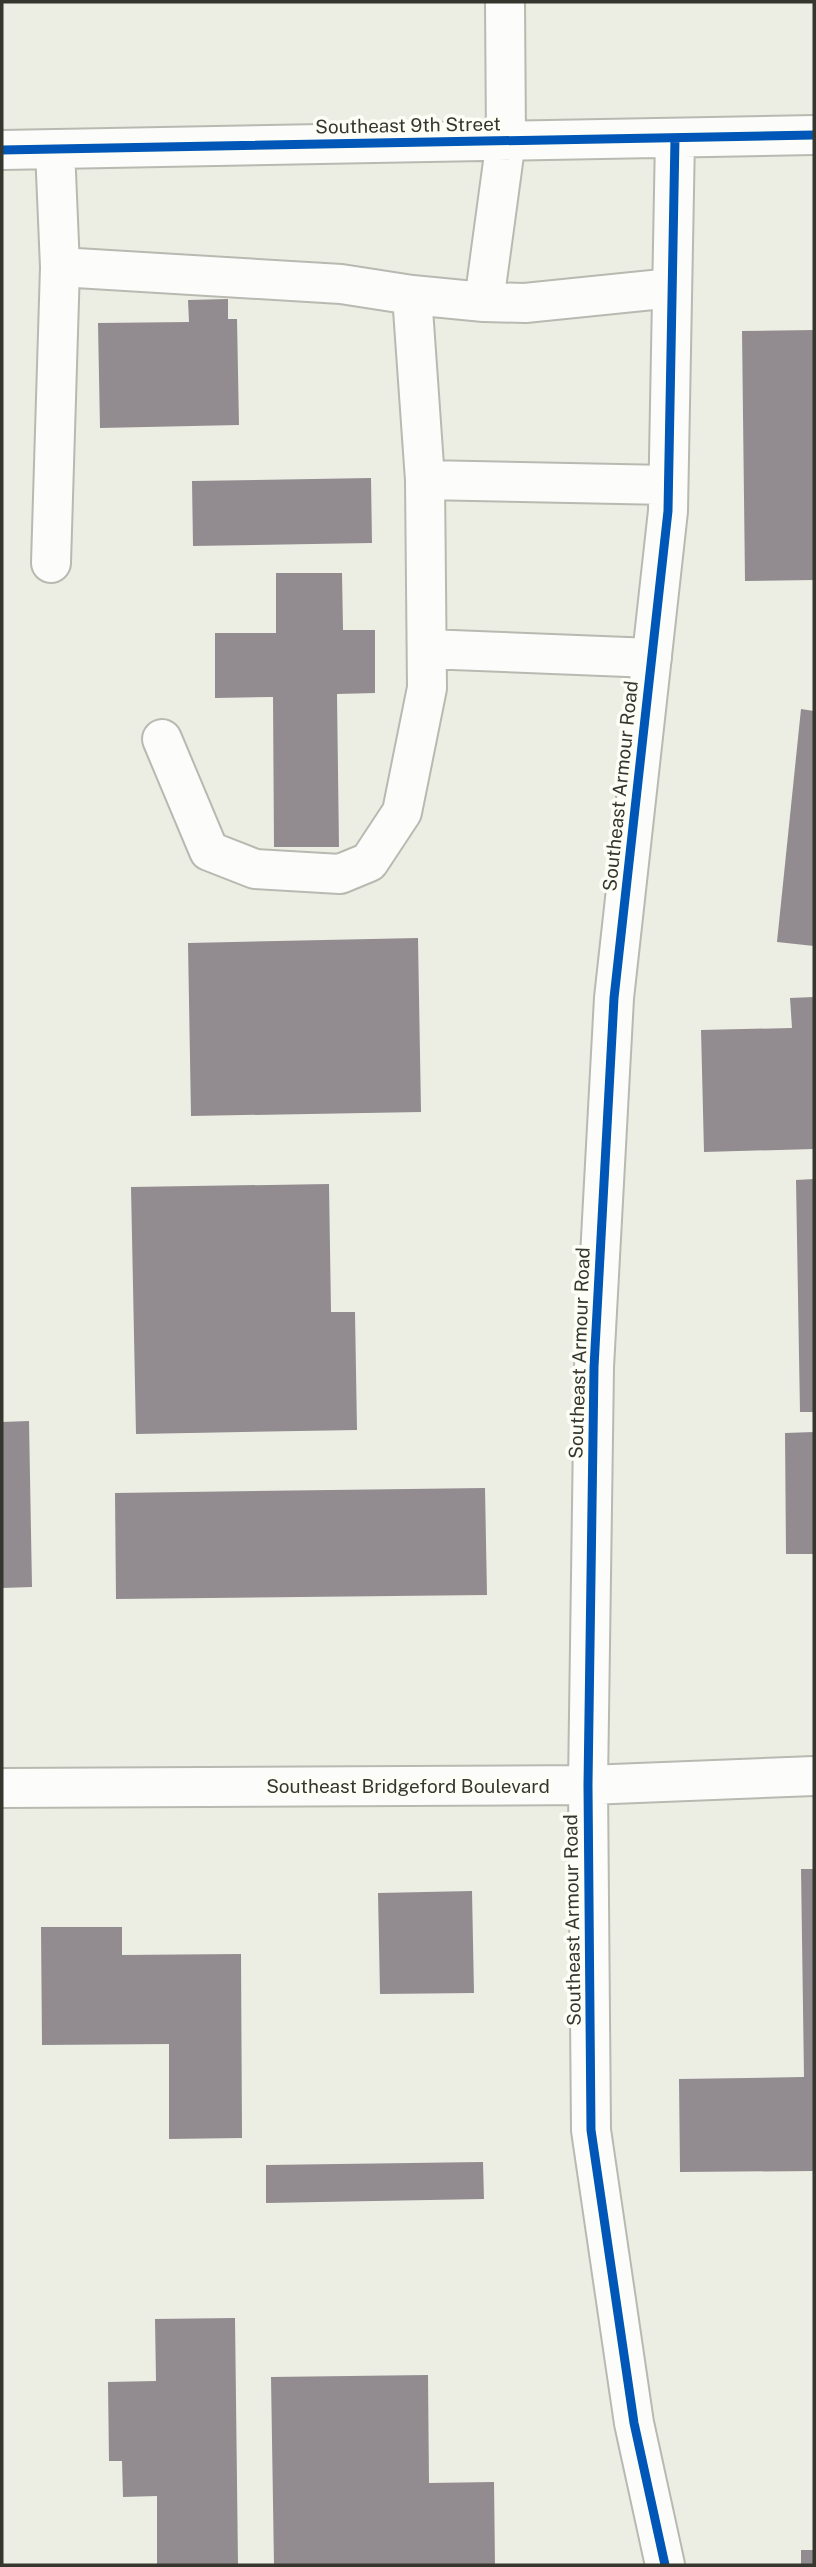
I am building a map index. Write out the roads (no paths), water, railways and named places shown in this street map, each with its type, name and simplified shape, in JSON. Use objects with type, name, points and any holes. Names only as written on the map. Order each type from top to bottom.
[{"type":"street","points":[[484,302],[506,140],[505,2]]},
{"type":"street","name":"Southeast 9th Street","points":[[2,150],[814,135]]},
{"type":"street","name":"Southeast Armour Road","points":[[665,2565],[635,2423],[591,2130],[588,1785],[594,1367],[612,1026],[668,512],[675,138]]},
{"type":"street","points":[[51,563],[60,267],[55,149]]},
{"type":"street","points":[[60,267],[341,284],[484,302],[525,303],[672,288]]},
{"type":"street","points":[[162,739],[209,851],[255,869],[341,874],[369,862],[402,812],[427,688],[425,480],[412,295]]},
{"type":"street","points":[[425,480],[668,485]]},
{"type":"street","points":[[427,649],[652,658]]},
{"type":"street","name":"Southeast Bridgeford Boulevard","points":[[2,1788],[588,1785],[814,1776]]}]
